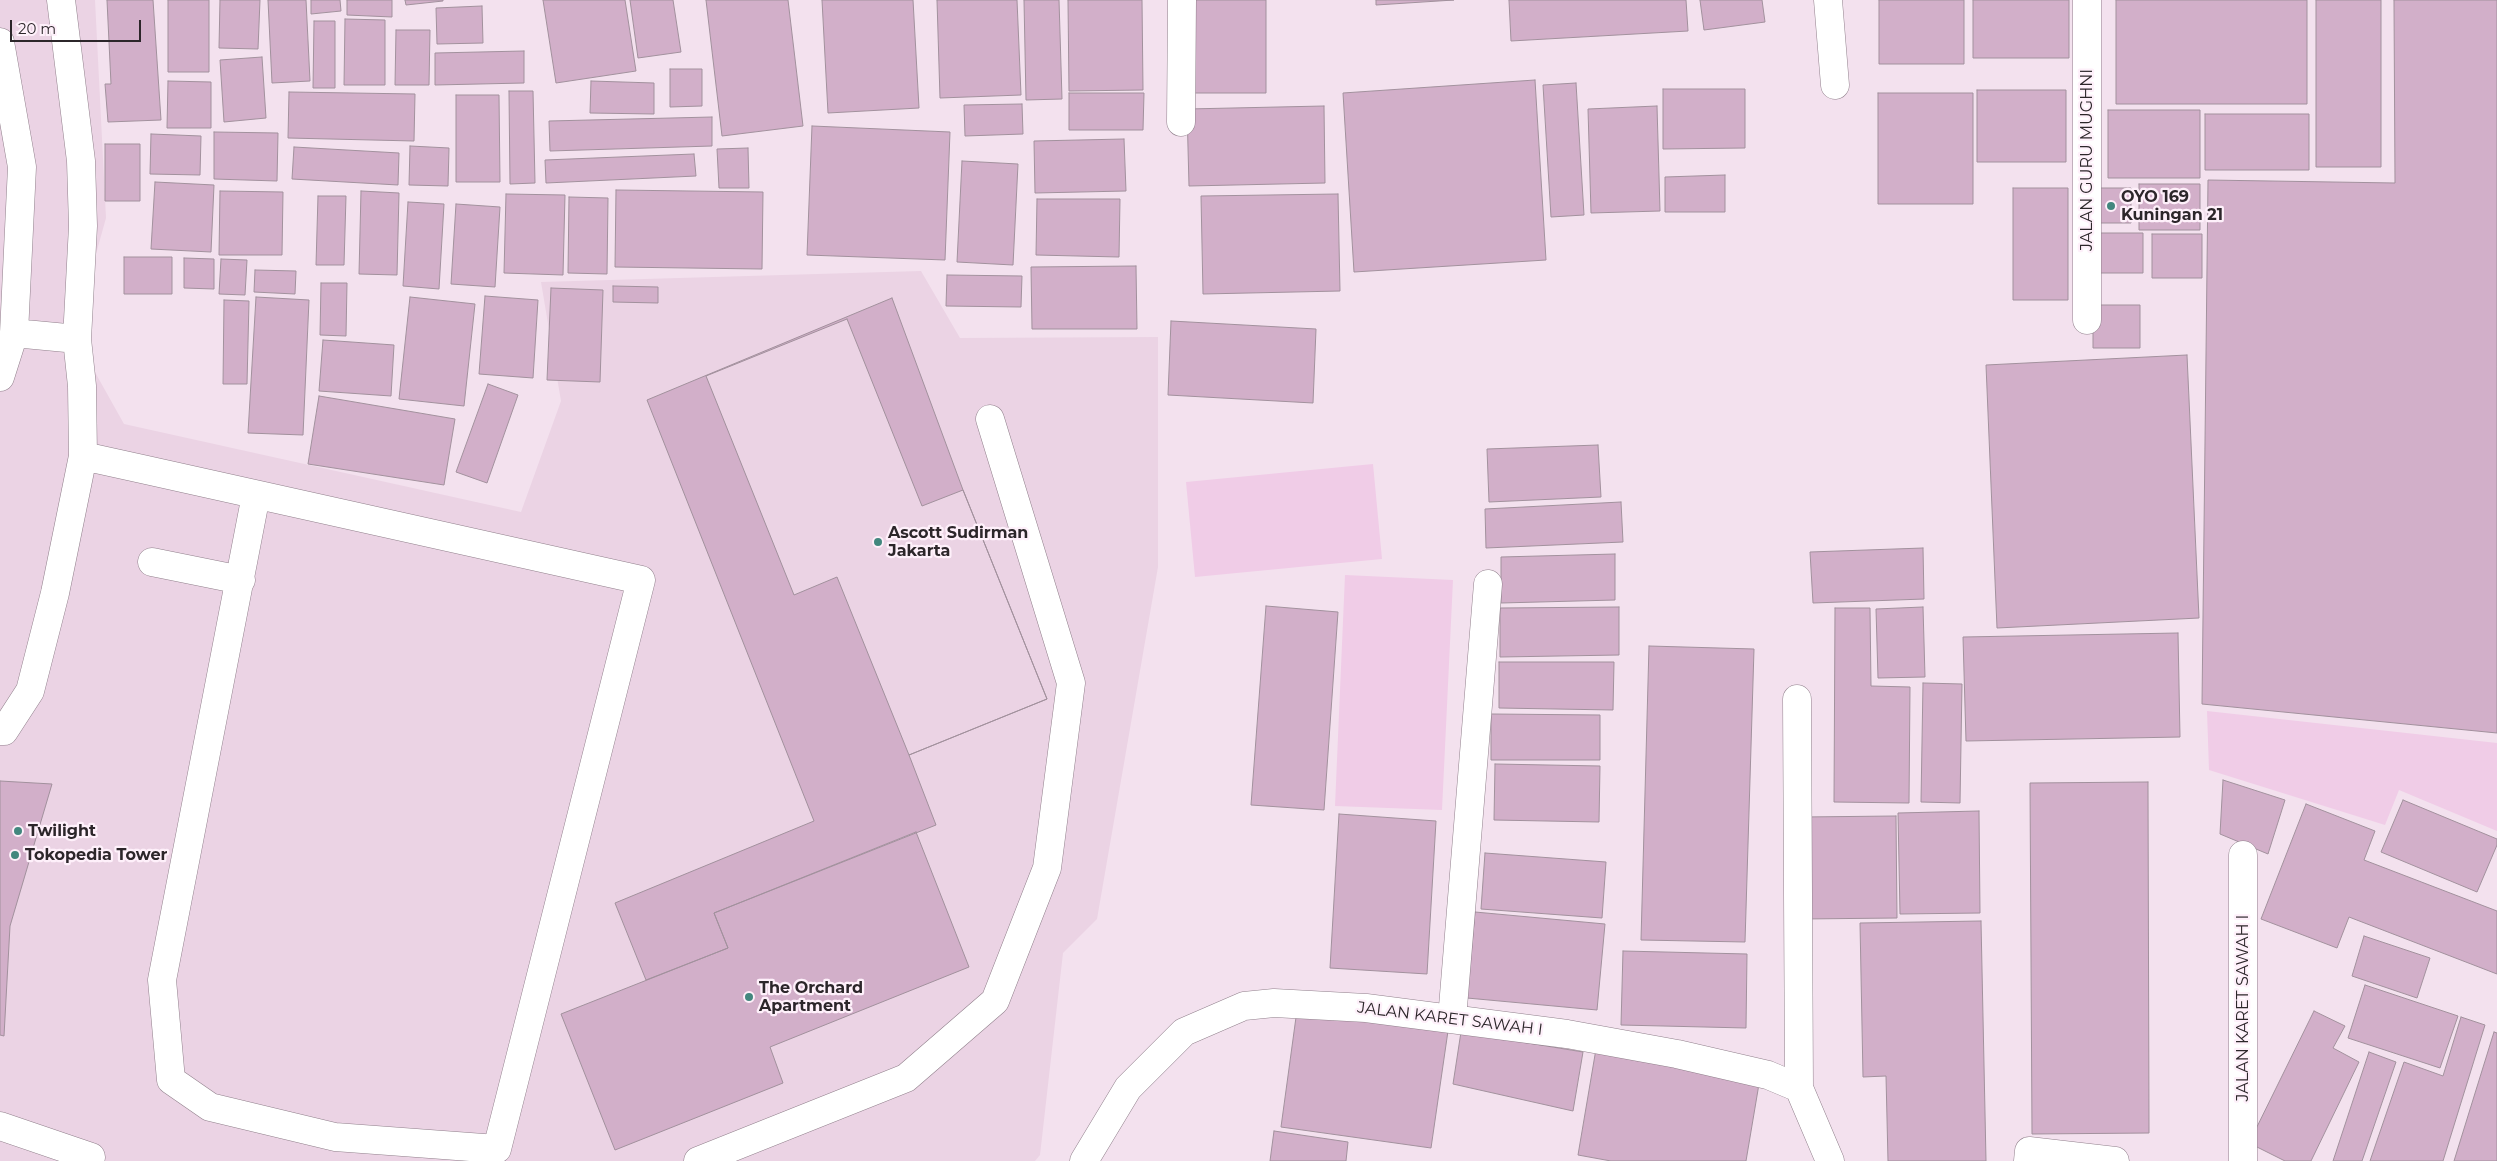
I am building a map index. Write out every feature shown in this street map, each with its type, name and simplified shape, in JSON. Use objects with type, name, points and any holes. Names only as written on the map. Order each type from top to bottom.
[{"type":"street","points":[[0,731],[4,731],[30,691],[55,593],[83,456],[82,386],[77,340],[83,226],[81,161],[72,76],[61,0]]},
{"type":"street","points":[[1181,122],[1182,0]]},
{"type":"street","points":[[1828,0],[1835,85]]},
{"type":"street","name":"JALAN GURU MUGHNI","points":[[2087,0],[2087,320]]},
{"type":"street","points":[[0,42],[22,167],[14,333],[0,377]]},
{"type":"street","points":[[14,333],[77,340]]},
{"type":"street","points":[[698,1161],[906,1078],[994,1001],[1005,975],[1047,868],[1071,683],[990,418]]},
{"type":"street","points":[[83,456],[641,580],[497,1149],[335,1137],[210,1106],[171,1080],[162,980],[256,495]]},
{"type":"street","points":[[152,562],[241,580]]},
{"type":"street","points":[[1452,1019],[1488,584]]},
{"type":"street","points":[[1796,699],[1799,1088],[1830,1161]]},
{"type":"street","name":"JALAN KARET SAWAH I","points":[[2242,855],[2243,1161]]},
{"type":"street","name":"JALAN KARET SAWAH I","points":[[1084,1161],[1128,1088],[1184,1032],[1244,1006],[1274,1004],[1366,1008],[1567,1034],[1677,1054],[1768,1075],[1799,1088]]},
{"type":"street","points":[[0,1126],[91,1157],[90,1161]]},
{"type":"street","points":[[2028,1161],[2029,1151],[2115,1161]]},
{"type":"shaded area","points":[[0,0],[95,0],[106,218],[77,322],[96,374],[124,424],[521,512],[561,401],[541,282],[921,271],[960,338],[1158,337],[1158,567],[1097,919],[1063,953],[1040,1155],[1035,1161],[0,1161]]},
{"type":"shaded area","points":[[1373,464],[1382,559],[1195,577],[1186,482]]},
{"type":"shaded area","points":[[1345,575],[1453,580],[1442,810],[1335,806]]},
{"type":"shaded area","points":[[2207,711],[2497,743],[2497,831],[2399,790],[2385,825],[2209,770]]},
{"type":"building","points":[[107,0],[153,0],[161,120],[108,122],[105,84],[111,84]]},
{"type":"building","points":[[168,0],[209,0],[209,72],[168,72]]},
{"type":"building","points":[[220,0],[260,0],[258,49],[219,48]]},
{"type":"building","points":[[268,0],[306,0],[310,81],[272,83]]},
{"type":"building","points":[[311,0],[340,0],[341,11],[311,14]]},
{"type":"building","points":[[347,0],[392,0],[392,17],[347,15]]},
{"type":"building","points":[[405,0],[443,0],[443,1],[406,5]]},
{"type":"building","points":[[543,0],[625,0],[636,71],[556,83]]},
{"type":"building","points":[[630,0],[673,0],[681,52],[638,58]]},
{"type":"building","points":[[706,0],[788,0],[803,126],[722,136]]},
{"type":"building","points":[[822,0],[913,0],[919,108],[828,113]]},
{"type":"building","points":[[937,0],[1017,0],[1021,95],[940,98]]},
{"type":"building","points":[[1024,0],[1059,0],[1062,99],[1026,100]]},
{"type":"building","points":[[1068,0],[1142,0],[1143,90],[1069,91]]},
{"type":"building","points":[[1185,0],[1266,0],[1266,93],[1185,93]]},
{"type":"building","points":[[1376,0],[1454,0],[1376,5]]},
{"type":"building","points":[[1509,0],[1686,0],[1688,31],[1511,41]]},
{"type":"building","points":[[1700,0],[1762,0],[1765,22],[1704,30]]},
{"type":"building","points":[[1879,0],[1964,0],[1964,64],[1879,64]]},
{"type":"building","points":[[1973,0],[2069,0],[2069,58],[1973,58]]},
{"type":"building","points":[[2116,0],[2307,0],[2307,104],[2116,104]]},
{"type":"building","points":[[2316,0],[2381,0],[2381,167],[2316,167]]},
{"type":"building","points":[[2394,0],[2497,0],[2497,733],[2202,704],[2208,180],[2395,183]]},
{"type":"building","points":[[482,6],[483,43],[437,44],[436,8]]},
{"type":"building","points":[[345,19],[385,20],[385,85],[344,85]]},
{"type":"building","points":[[314,21],[335,21],[335,88],[313,88]]},
{"type":"building","points":[[396,30],[430,30],[429,85],[395,85]]},
{"type":"building","points":[[524,51],[524,83],[435,85],[435,53]]},
{"type":"building","points":[[262,57],[266,118],[224,122],[220,60]]},
{"type":"building","points":[[670,69],[702,69],[702,106],[670,107]]},
{"type":"building","points":[[1535,80],[1546,260],[1354,272],[1343,93]]},
{"type":"building","points":[[168,81],[211,82],[211,128],[167,128]]},
{"type":"building","points":[[591,81],[654,83],[654,114],[590,113]]},
{"type":"building","points":[[1576,83],[1584,215],[1551,217],[1543,85]]},
{"type":"building","points":[[1663,89],[1745,89],[1745,148],[1663,149]]},
{"type":"building","points":[[1977,90],[2066,90],[2066,162],[1977,162]]},
{"type":"building","points":[[509,91],[533,91],[535,183],[510,184]]},
{"type":"building","points":[[289,92],[415,94],[414,141],[288,138]]},
{"type":"building","points":[[1069,93],[1144,93],[1143,130],[1069,130]]},
{"type":"building","points":[[1878,93],[1973,93],[1973,204],[1878,204]]},
{"type":"building","points":[[456,95],[499,95],[500,182],[456,182]]},
{"type":"building","points":[[1022,104],[1023,134],[965,136],[964,105]]},
{"type":"building","points":[[1324,106],[1325,183],[1189,186],[1187,109]]},
{"type":"building","points":[[1657,106],[1660,211],[1591,213],[1588,109]]},
{"type":"building","points":[[2108,110],[2200,110],[2200,178],[2108,178]]},
{"type":"building","points":[[2205,114],[2309,114],[2309,170],[2205,170]]},
{"type":"building","points":[[712,117],[712,146],[550,151],[549,121]]},
{"type":"building","points":[[812,126],[950,132],[945,260],[807,255]]},
{"type":"building","points":[[214,132],[278,133],[277,181],[214,179]]},
{"type":"building","points":[[151,134],[201,136],[200,175],[150,174]]},
{"type":"building","points":[[1124,139],[1126,191],[1035,193],[1034,141]]},
{"type":"building","points":[[105,144],[140,144],[140,201],[105,201]]},
{"type":"building","points":[[410,146],[449,148],[448,186],[409,185]]},
{"type":"building","points":[[294,147],[399,153],[398,185],[292,179]]},
{"type":"building","points":[[748,148],[749,188],[719,188],[717,149]]},
{"type":"building","points":[[694,154],[696,176],[546,183],[545,160]]},
{"type":"building","points":[[962,161],[1018,164],[1013,265],[957,262]]},
{"type":"building","points":[[1725,175],[1725,212],[1665,212],[1665,177]]},
{"type":"building","points":[[155,182],[214,185],[211,252],[151,249]]},
{"type":"building","points":[[2139,184],[2200,184],[2200,230],[2139,230]]},
{"type":"building","points":[[2013,188],[2068,188],[2068,300],[2013,300]]},
{"type":"building","name":"OYO 169 Kuningan 21","points":[[2091,188],[2131,188],[2131,223],[2091,223]]},
{"type":"building","points":[[616,190],[763,192],[762,269],[615,267]]},
{"type":"building","points":[[220,191],[283,192],[282,255],[219,255]]},
{"type":"building","points":[[361,191],[399,193],[397,275],[359,274]]},
{"type":"building","points":[[506,194],[565,195],[563,275],[504,273]]},
{"type":"building","points":[[1338,194],[1340,291],[1203,294],[1201,196]]},
{"type":"building","points":[[318,196],[346,196],[344,265],[316,265]]},
{"type":"building","points":[[569,197],[608,198],[607,274],[568,273]]},
{"type":"building","points":[[1037,199],[1120,199],[1119,257],[1036,255]]},
{"type":"building","points":[[408,202],[444,204],[439,289],[403,286]]},
{"type":"building","points":[[456,204],[500,207],[495,287],[451,284]]},
{"type":"building","points":[[2095,233],[2143,233],[2143,273],[2095,273]]},
{"type":"building","points":[[2152,234],[2202,234],[2202,278],[2152,278]]},
{"type":"building","points":[[124,257],[172,257],[172,294],[124,294]]},
{"type":"building","points":[[184,258],[214,259],[214,289],[184,288]]},
{"type":"building","points":[[221,259],[247,260],[245,295],[219,294]]},
{"type":"building","points":[[1136,266],[1137,329],[1032,329],[1031,267]]},
{"type":"building","points":[[255,270],[296,271],[295,294],[254,292]]},
{"type":"building","points":[[947,275],[1022,276],[1021,307],[946,306]]},
{"type":"building","points":[[321,283],[347,283],[346,336],[320,335]]},
{"type":"building","points":[[613,286],[658,287],[658,303],[613,302]]},
{"type":"building","points":[[551,288],[603,290],[600,382],[547,380]]},
{"type":"building","points":[[485,296],[538,300],[533,378],[479,374]]},
{"type":"building","points":[[256,297],[309,300],[303,435],[248,433]]},
{"type":"building","points":[[410,297],[475,304],[464,406],[399,399]]},
{"type":"building","points":[[892,298],[963,490],[1047,699],[909,755],[936,825],[714,913],[728,948],[646,980],[615,903],[814,821],[647,400]]},
{"type":"building","points":[[224,300],[249,301],[247,384],[223,384]]},
{"type":"building","points":[[2093,305],[2140,305],[2140,348],[2093,348]]},
{"type":"building","name":"Ascott Sudirman Jakarta","points":[[847,319],[922,506],[963,490],[1047,699],[909,755],[837,577],[794,595],[706,376]]},
{"type":"building","points":[[1171,321],[1316,329],[1313,403],[1168,395]]},
{"type":"building","points":[[323,340],[394,345],[391,396],[319,391]]},
{"type":"building","points":[[2187,355],[2199,618],[1997,628],[1986,365]]},
{"type":"building","points":[[488,384],[518,395],[487,483],[456,472]]},
{"type":"building","points":[[319,396],[455,419],[444,485],[308,464]]},
{"type":"building","points":[[1598,445],[1601,497],[1489,502],[1487,449]]},
{"type":"building","points":[[1621,502],[1623,542],[1486,548],[1485,509]]},
{"type":"building","points":[[1923,548],[1924,599],[1813,603],[1810,552]]},
{"type":"building","points":[[1615,554],[1615,600],[1501,603],[1501,557]]},
{"type":"building","points":[[1266,606],[1338,612],[1324,810],[1251,805]]},
{"type":"building","points":[[1619,607],[1619,655],[1500,657],[1500,608]]},
{"type":"building","points":[[1923,607],[1925,677],[1878,678],[1876,609]]},
{"type":"building","points":[[1835,608],[1870,608],[1871,686],[1910,687],[1909,803],[1834,802]]},
{"type":"building","points":[[2178,633],[2180,737],[1966,741],[1963,637]]},
{"type":"building","points":[[1649,646],[1754,649],[1745,942],[1641,940]]},
{"type":"building","points":[[1499,662],[1614,662],[1613,710],[1499,708]]},
{"type":"building","points":[[1923,683],[1962,684],[1960,803],[1921,802]]},
{"type":"building","points":[[1491,714],[1600,715],[1600,760],[1491,760]]},
{"type":"building","points":[[1495,764],[1600,766],[1599,822],[1494,820]]},
{"type":"building","points":[[2223,780],[2285,800],[2268,854],[2220,834]]},
{"type":"building","name":"Tokopedia Tower","points":[[0,781],[52,784],[10,926],[4,1036],[0,1035]]},
{"type":"building","points":[[2148,782],[2149,1133],[2032,1134],[2030,783]]},
{"type":"building","points":[[2403,800],[2497,839],[2497,845],[2477,892],[2381,852]]},
{"type":"building","points":[[2306,804],[2375,831],[2364,860],[2497,911],[2497,974],[2349,917],[2337,948],[2261,919]]},
{"type":"building","points":[[1979,811],[1980,913],[1900,914],[1898,813]]},
{"type":"building","points":[[1339,814],[1436,821],[1427,974],[1330,968]]},
{"type":"building","points":[[1896,816],[1897,918],[1802,919],[1802,817]]},
{"type":"building","name":"The Orchard Apartment","points":[[916,832],[969,967],[770,1047],[783,1083],[615,1150],[561,1014],[728,948],[714,913]]},
{"type":"building","points":[[1485,853],[1606,862],[1602,918],[1481,909]]},
{"type":"building","points":[[1475,912],[1605,924],[1597,1010],[1467,998]]},
{"type":"building","points":[[1981,921],[1986,1161],[1888,1161],[1886,1076],[1863,1077],[1860,923]]},
{"type":"building","points":[[2364,936],[2430,958],[2417,998],[2352,976]]},
{"type":"building","points":[[1623,951],[1747,954],[1746,1028],[1621,1025]]},
{"type":"building","points":[[2365,985],[2458,1016],[2440,1068],[2348,1038]]},
{"type":"building","points":[[1297,1010],[1448,1031],[1431,1148],[1281,1127]]},
{"type":"building","points":[[2314,1011],[2345,1026],[2333,1048],[2359,1062],[2311,1161],[2285,1161],[2249,1143]]},
{"type":"building","points":[[2461,1017],[2485,1025],[2443,1161],[2370,1161],[2404,1062],[2443,1076]]},
{"type":"building","points":[[1461,1032],[1583,1052],[1573,1111],[1453,1084]]},
{"type":"building","points":[[2494,1032],[2497,1033],[2497,1161],[2454,1161]]},
{"type":"building","points":[[1596,1049],[1760,1078],[1746,1161],[1611,1161],[1578,1155]]},
{"type":"building","points":[[2369,1052],[2396,1062],[2362,1161],[2333,1161]]},
{"type":"building","points":[[1274,1131],[1348,1142],[1346,1161],[1270,1161]]},
{"type":"place","name":"OYO 169 Kuningan 21","points":[[2111,206]]},
{"type":"place","name":"Ascott Sudirman Jakarta","points":[[878,542]]},
{"type":"place","name":"Twilight","points":[[18,831]]},
{"type":"place","name":"Tokopedia Tower","points":[[15,855]]},
{"type":"place","name":"The Orchard Apartment","points":[[749,997]]}]
